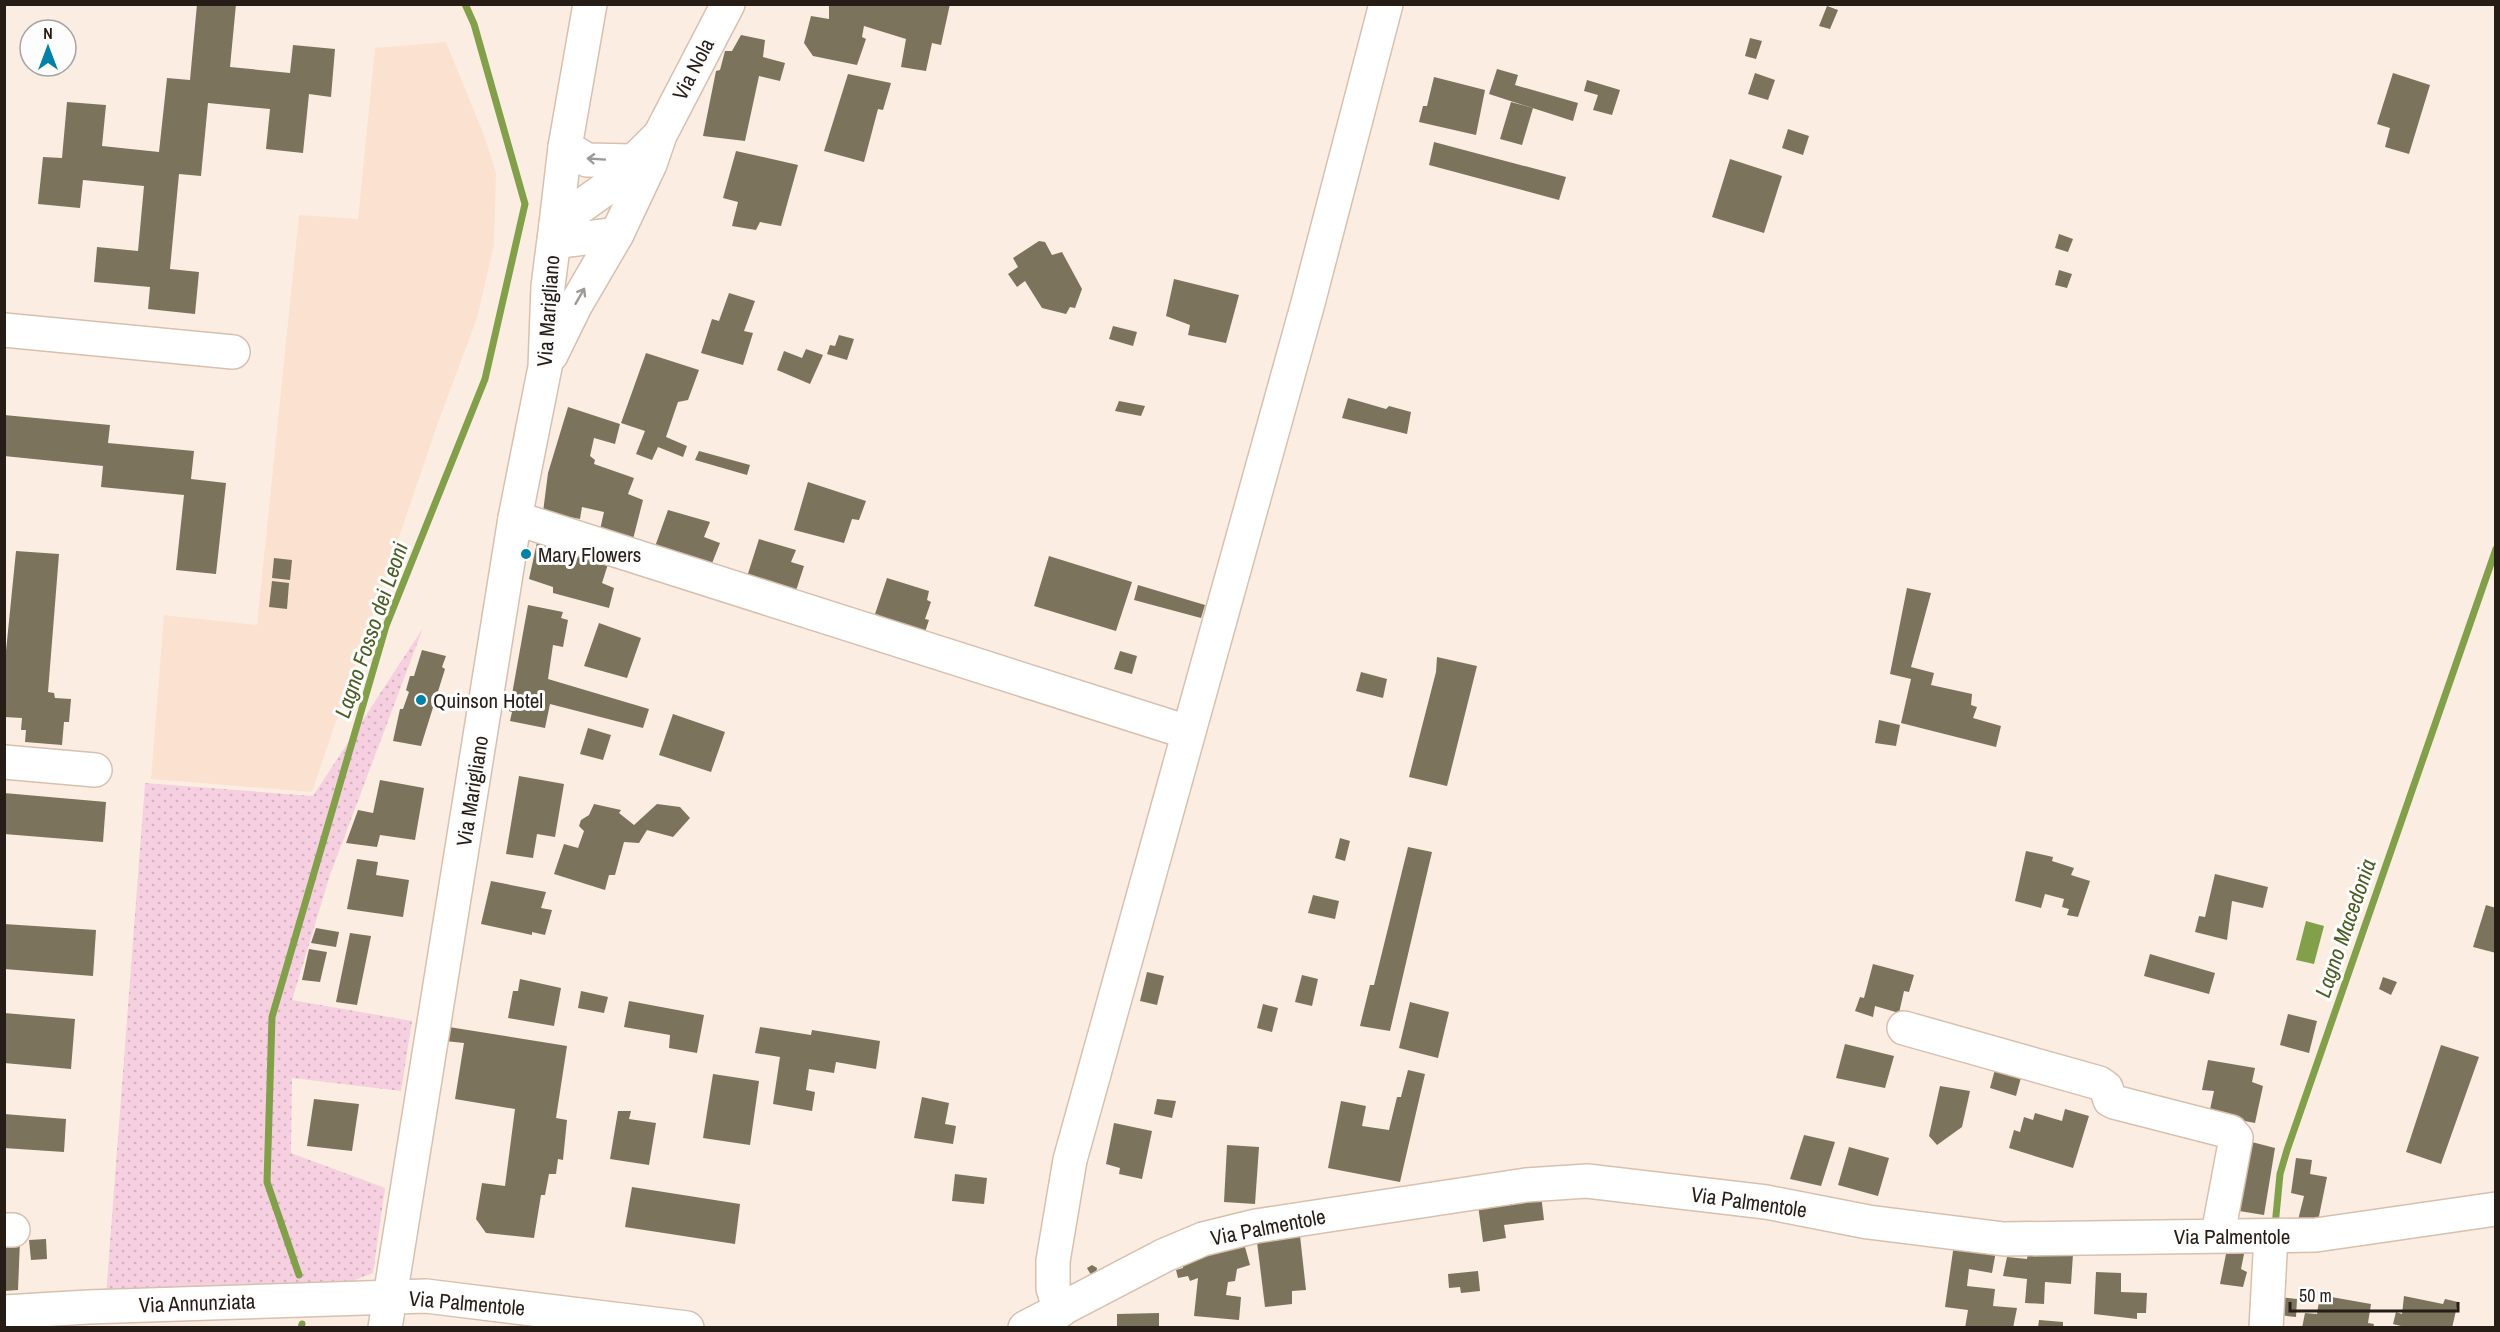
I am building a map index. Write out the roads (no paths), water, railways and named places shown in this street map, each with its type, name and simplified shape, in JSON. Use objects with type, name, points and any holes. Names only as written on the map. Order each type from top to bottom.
[{"type":"street","name":"Via Marigliano","points":[[388,1312],[515,519],[545,367],[548,286],[554,233],[565,147],[590,4]]},
{"type":"street","name":"Via Nola","points":[[545,367],[575,306],[617,234],[650,164],[660,135],[728,4]]},
{"type":"street","points":[[1060,1311],[1053,1288],[1053,1261],[1070,1160],[1302,324],[1386,4]]},
{"type":"street","name":"Via Nola","points":[[554,233],[622,177],[634,161],[660,135]]},
{"type":"street","points":[[565,147],[587,160],[634,161]]},
{"type":"street","points":[[554,233],[617,234]]},
{"type":"street","points":[[4,330],[232,352]]},
{"type":"street","points":[[515,519],[1187,732]]},
{"type":"street","points":[[4,762],[95,770]]},
{"type":"street","points":[[1904,1028],[2099,1083],[2106,1088],[2110,1100],[2114,1102],[2231,1132],[2236,1138],[2218,1234]]},
{"type":"street","name":"Via Palmentole","points":[[1025,1328],[1165,1255],[1203,1239],[1256,1226],[1526,1185],[1587,1181],[1766,1202],[1868,1222],[2004,1239],[2218,1234],[2316,1235],[2496,1209]]},
{"type":"street","points":[[2266,1328],[2271,1236]]},
{"type":"street","name":"Via Palmentole","points":[[388,1312],[426,1296],[687,1328]]},
{"type":"street","name":"Via Annunziata","points":[[4,1312],[88,1307],[388,1312]]},
{"type":"waterway","name":"Lagno Fosso dei Leoni","points":[[299,1275],[267,1182],[272,1017],[386,626],[485,379],[525,204],[474,24],[465,4]]},
{"type":"waterway","name":"Lagno Macedonia","points":[[2275,1226],[2280,1174],[2287,1150],[2496,549]]},
{"type":"waterway","name":"Lagno Fosso dei Leoni","points":[[301,1328],[302,1324]]},
{"type":"place","name":"Mary Flowers","points":[[526,554]]},
{"type":"place","name":"Quinson Hotel","points":[[421,700]]}]
